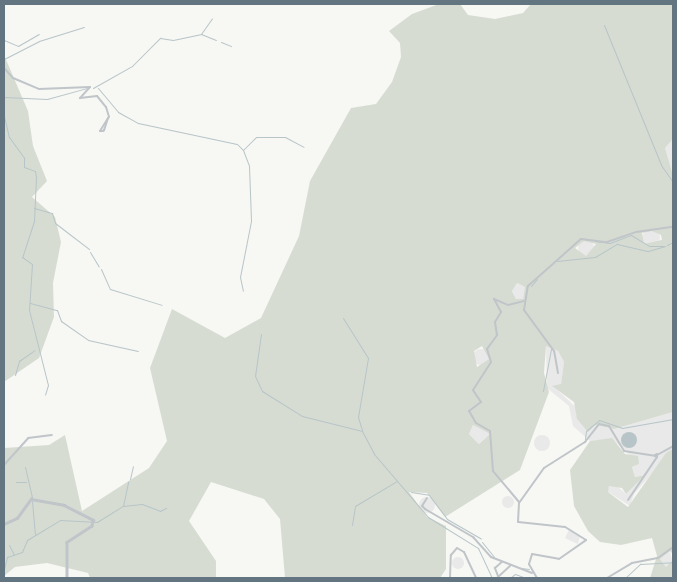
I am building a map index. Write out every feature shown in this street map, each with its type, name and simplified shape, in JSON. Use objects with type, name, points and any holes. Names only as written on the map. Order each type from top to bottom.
[{"type":"street","points":[[4,68],[39,90],[90,87],[80,98],[98,96],[108,118],[104,130],[100,132],[103,121],[108,118]]},
{"type":"street","points":[[558,373],[555,352],[525,311],[524,301],[531,282],[581,239],[607,242],[636,232],[673,227]]},
{"type":"street","points":[[519,502],[493,471],[490,431],[468,411],[481,401],[472,390],[491,362],[487,349],[497,334],[495,322],[501,312],[494,299],[508,305],[524,301]]},
{"type":"street","points":[[532,573],[529,561],[533,553],[560,559],[585,538],[564,527],[521,525],[516,517],[519,502],[544,468],[585,442],[597,424],[609,426],[624,451],[656,456]]},
{"type":"street","points":[[4,465],[28,438],[52,434]]},
{"type":"street","points":[[628,500],[656,456],[673,446]]},
{"type":"street","points":[[427,498],[422,506],[425,509],[473,537],[490,557],[532,573],[537,578]]},
{"type":"street","points":[[4,524],[17,518],[31,499],[64,504],[93,520],[93,525],[67,542],[67,578]]},
{"type":"street","points":[[607,578],[632,562],[658,558],[673,547]]},
{"type":"street","points":[[450,578],[451,554],[457,548],[466,555],[476,578]]},
{"type":"street","points":[[497,577],[496,568],[502,562]]},
{"type":"street","points":[[497,577],[510,566]]},
{"type":"shaded area","points":[[439,4],[460,4],[468,15],[495,19],[523,13],[531,4],[673,4],[673,139],[665,148],[673,175],[673,412],[614,429],[595,425],[588,432],[577,419],[574,402],[552,386],[561,384],[564,362],[558,351],[546,346],[544,373],[549,392],[520,470],[445,517],[427,493],[409,492],[427,517],[446,526],[446,569],[440,578],[285,578],[280,519],[264,499],[211,482],[189,521],[216,561],[216,578],[90,578],[88,573],[47,563],[15,567],[4,576],[4,448],[49,445],[65,435],[82,511],[149,468],[167,441],[150,368],[172,309],[225,338],[261,318],[299,236],[310,181],[351,108],[376,104],[392,82],[401,57],[400,43],[389,31],[412,14]],"holes":[[[652,231],[661,235],[662,240],[644,244],[642,233]],[[584,241],[596,244],[586,256],[575,248]],[[517,283],[525,287],[523,299],[516,299],[512,291]],[[482,346],[489,359],[477,367],[474,351]],[[473,425],[490,434],[479,444],[469,434]]]},
{"type":"shaded area","points":[[4,55],[28,111],[33,146],[47,181],[32,197],[55,217],[61,242],[53,283],[54,317],[39,358],[4,382]]},
{"type":"shaded area","points":[[673,139],[673,175],[665,148]]},
{"type":"shaded area","points":[[651,229],[657,232],[660,238],[657,244],[651,247],[645,244],[642,238],[645,232]]},
{"type":"shaded area","points":[[583,240],[589,240],[594,245],[592,254],[583,256],[578,251],[578,245]]},
{"type":"shaded area","points":[[517,283],[525,287],[523,299],[516,299],[512,290]]},
{"type":"shaded area","points":[[546,346],[558,351],[564,362],[561,385],[553,386],[595,425],[614,429],[673,412],[673,449],[634,494],[630,506],[607,491],[610,485],[617,486],[626,494],[644,475],[635,477],[632,467],[639,464],[612,439],[590,441],[573,426],[569,406],[547,388]]},
{"type":"shaded area","points":[[478,349],[484,349],[489,354],[487,363],[478,365],[473,360],[473,354]]},
{"type":"shaded area","points":[[473,425],[490,434],[479,444],[469,434]]},
{"type":"shaded area","points":[[629,432],[637,440],[629,448],[621,440]]},
{"type":"shaded area","points":[[542,435],[550,443],[542,451],[534,443]]},
{"type":"shaded area","points":[[612,438],[625,454],[638,456],[639,464],[632,467],[635,477],[645,475],[626,494],[622,488],[609,486],[608,492],[628,507],[666,453],[673,449],[673,554],[670,551],[660,559],[666,567],[673,560],[673,578],[650,578],[657,556],[652,538],[621,545],[600,542],[588,531],[574,506],[570,470],[590,441]]},
{"type":"shaded area","points":[[510,496],[513,497],[513,507],[506,508],[503,507],[502,500],[503,497]]},
{"type":"shaded area","points":[[427,497],[435,505],[427,513],[419,505]]},
{"type":"shaded area","points":[[569,530],[580,535],[578,544],[565,538]]},
{"type":"shaded area","points":[[670,551],[673,564],[666,567],[660,559]]},
{"type":"shaded area","points":[[456,557],[460,557],[464,563],[460,569],[456,569],[452,565],[452,561]]},
{"type":"waterway","points":[[201,34],[212,18]]},
{"type":"waterway","points":[[604,25],[661,165],[673,182]]},
{"type":"waterway","points":[[4,59],[39,41],[84,27]]},
{"type":"waterway","points":[[4,40],[18,46],[39,34]]},
{"type":"waterway","points":[[93,88],[132,66],[160,38],[173,40],[201,34],[216,40]]},
{"type":"waterway","points":[[221,42],[231,46]]},
{"type":"waterway","points":[[4,97],[47,99],[87,88]]},
{"type":"waterway","points":[[98,88],[118,112],[138,123],[237,144],[243,150],[249,166],[251,221],[240,277],[243,291]]},
{"type":"waterway","points":[[4,116],[9,137],[24,158],[24,167],[35,171],[36,177],[34,221],[22,257],[32,264],[29,310],[48,385],[45,395]]},
{"type":"waterway","points":[[243,150],[256,137],[285,137],[304,147]]},
{"type":"waterway","points":[[34,208],[52,213],[55,223],[89,249]]},
{"type":"waterway","points":[[595,241],[610,243],[631,235],[649,246],[663,246]]},
{"type":"waterway","points":[[667,245],[673,242]]},
{"type":"waterway","points":[[557,261],[595,257],[617,244],[648,251],[665,246]]},
{"type":"waterway","points":[[90,252],[99,267]]},
{"type":"waterway","points":[[101,269],[110,289],[162,305]]},
{"type":"waterway","points":[[531,286],[537,279]]},
{"type":"waterway","points":[[30,303],[57,310],[61,321],[88,340],[138,351]]},
{"type":"waterway","points":[[343,318],[368,358],[358,417],[362,430]]},
{"type":"waterway","points":[[261,334],[255,376],[262,391],[302,416],[362,431],[374,454],[428,517],[478,548],[492,578]]},
{"type":"waterway","points":[[543,391],[551,349]]},
{"type":"waterway","points":[[15,375],[19,361],[35,350]]},
{"type":"waterway","points":[[585,439],[586,431],[599,420],[622,428],[673,419]]},
{"type":"waterway","points":[[130,479],[133,466]]},
{"type":"waterway","points":[[25,467],[32,497]]},
{"type":"waterway","points":[[352,525],[355,506],[397,481]]},
{"type":"waterway","points":[[16,482],[26,482]]},
{"type":"waterway","points":[[123,506],[128,482]]},
{"type":"waterway","points":[[411,492],[429,495],[447,519],[481,539]]},
{"type":"waterway","points":[[32,501],[35,534]]},
{"type":"waterway","points":[[4,569],[7,557],[22,552],[27,540],[60,520],[97,522],[123,506],[142,504],[160,511],[166,508]]},
{"type":"waterway","points":[[482,542],[494,557]]},
{"type":"waterway","points":[[9,545],[14,555]]},
{"type":"waterway","points":[[625,578],[640,564],[673,562]]},
{"type":"waterway","points":[[521,568],[529,569]]},
{"type":"waterway","points":[[510,578],[515,574],[526,578]]},
{"type":"waterway","points":[[484,578],[494,578]]}]
